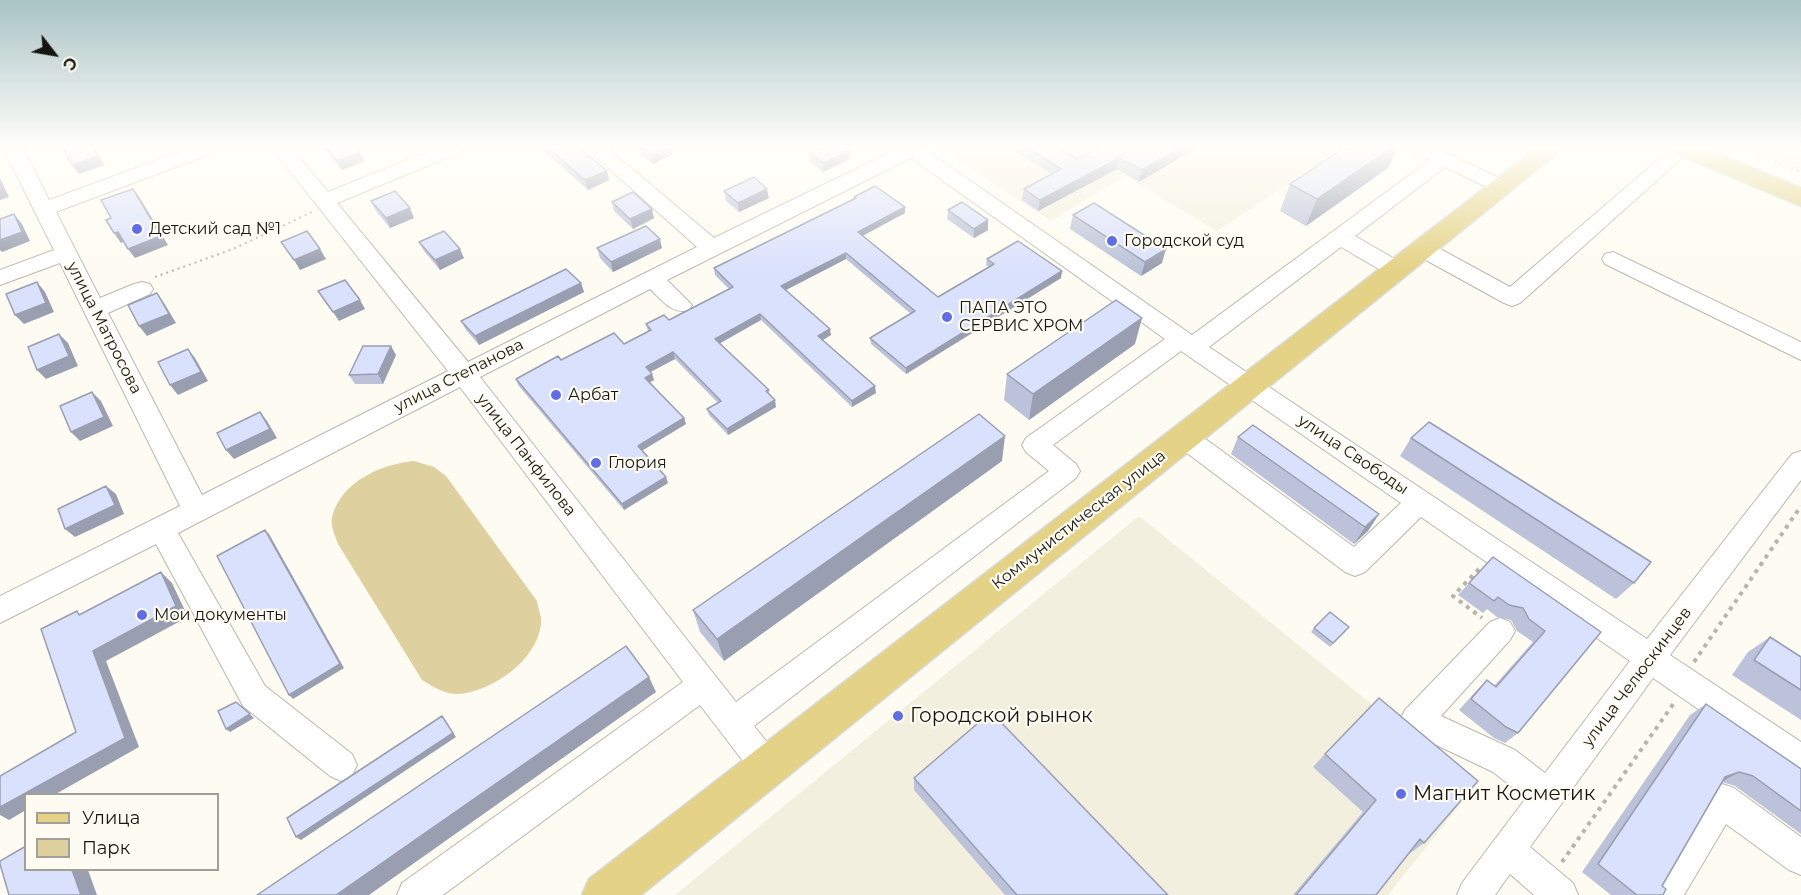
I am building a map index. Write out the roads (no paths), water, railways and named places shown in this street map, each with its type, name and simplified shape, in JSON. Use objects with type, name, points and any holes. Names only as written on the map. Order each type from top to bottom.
[{"type":"main road","name":"Коммунистическая улица","points":[[605,895],[1501,188]]},
{"type":"main road","points":[[1777,188],[1801,198]]},
{"type":"street","name":"улица Матросова","points":[[33,188],[196,510]]},
{"type":"street","points":[[44,209],[101,188]]},
{"type":"street","name":"улица Панфилова","points":[[314,188],[464,374],[767,767]]},
{"type":"street","points":[[326,203],[362,188]]},
{"type":"street","points":[[642,188],[712,248]]},
{"type":"street","name":"улица Степанова","points":[[0,610],[832,188]]},
{"type":"street","name":"улица Свободы","points":[[970,188],[1187,343],[1801,761]]},
{"type":"street","points":[[733,723],[1067,471],[1035,445],[1315,257],[1338,236],[1404,188]]},
{"type":"street","points":[[1338,236],[1512,298],[1635,188]]},
{"type":"street","points":[[0,279],[66,253]]},
{"type":"street","points":[[1613,259],[1801,352]]},
{"type":"street","points":[[652,278],[681,305]]},
{"type":"street","points":[[94,309],[142,289]]},
{"type":"street","points":[[1184,437],[1354,564],[1420,501]]},
{"type":"street","name":"улица Челюскинцев","points":[[1474,895],[1650,658],[1801,461]]},
{"type":"street","points":[[161,528],[254,696],[341,765]]},
{"type":"street","points":[[1500,631],[1416,720],[1504,761],[1548,795]]},
{"type":"street","points":[[414,895],[703,685]]},
{"type":"street","points":[[1664,895],[1722,800],[1801,858]]},
{"type":"street","points":[[1508,850],[1562,895]]},
{"type":"place","name":"Детский сад №1","points":[[137,229]]},
{"type":"place","name":"Городской суд","points":[[1112,241]]},
{"type":"place","name":"ПАПА ЭТО СЕРВИС ХРОМ","points":[[947,317]]},
{"type":"place","name":"Арбат","points":[[556,395]]},
{"type":"place","name":"Глория","points":[[596,463]]},
{"type":"place","name":"Мои документы","points":[[142,615]]},
{"type":"place","name":"Городской рынок","points":[[898,716]]},
{"type":"place","name":"Магнит Косметик","points":[[1401,794]]}]
